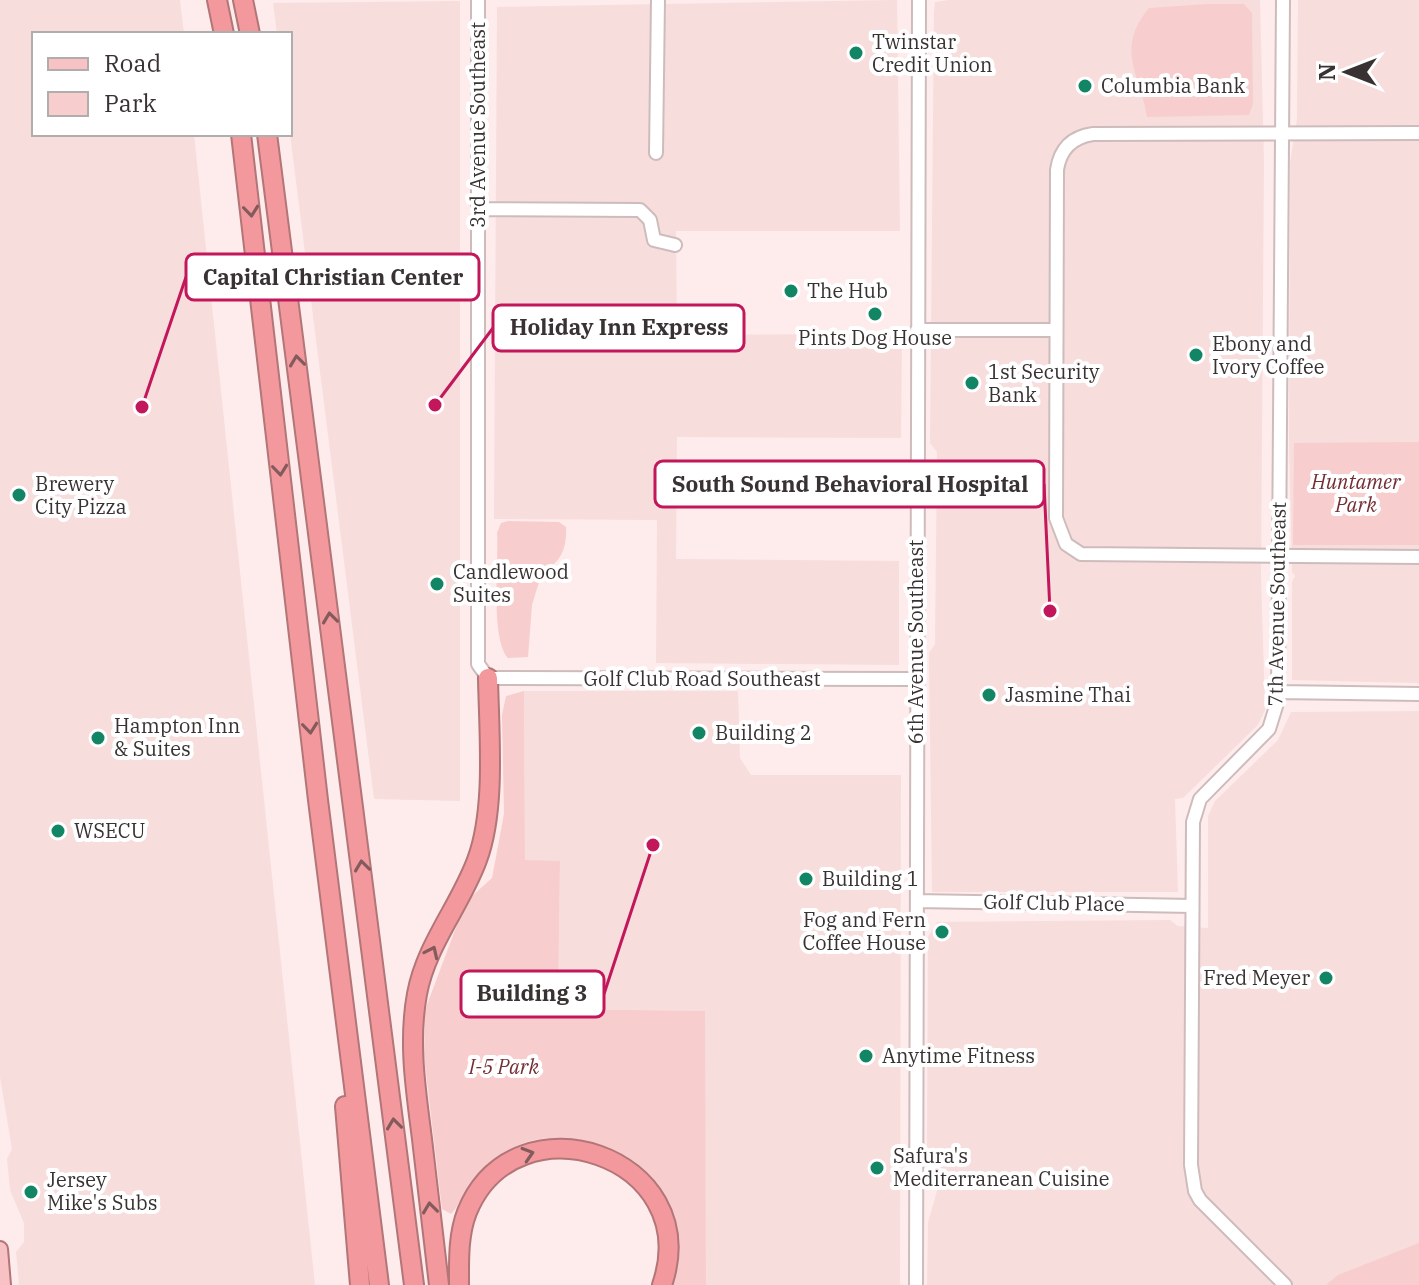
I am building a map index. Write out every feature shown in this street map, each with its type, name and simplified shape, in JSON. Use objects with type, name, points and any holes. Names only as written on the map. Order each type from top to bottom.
[{"type":"highway","points":[[217,0],[224,32]]},
{"type":"highway","points":[[243,0],[250,32]]},
{"type":"highway","points":[[241,136],[318,800],[379,1285]]},
{"type":"highway","points":[[267,136],[414,1285]]},
{"type":"highway","points":[[439,1285],[413,1065],[412,1028],[417,991],[428,956],[465,885],[484,837],[488,806],[488,678]]},
{"type":"highway","points":[[318,800],[360,1285]]},
{"type":"highway","points":[[459,1285],[461,1232],[466,1214],[484,1181],[507,1161],[553,1149],[590,1153],[612,1161],[636,1176],[653,1194],[661,1205],[669,1233],[670,1252],[662,1285]]},
{"type":"main road","points":[[0,1249],[3,1285]]},
{"type":"street","name":"3rd Avenue Southeast","points":[[478,0],[475,648],[478,664],[488,678]]},
{"type":"street","points":[[656,153],[658,0]]},
{"type":"street","name":"6th Avenue Southeast","points":[[916,1285],[919,0]]},
{"type":"street","name":"7th Avenue Southeast","points":[[1283,0],[1278,692],[1275,717],[1269,729],[1200,799],[1191,845],[1192,1180],[1200,1200],[1285,1285]]},
{"type":"street","points":[[1419,133],[1093,134],[1070,142],[1059,159],[1057,170],[1056,330],[1056,518],[1066,544],[1092,557],[1419,557]]},
{"type":"street","points":[[478,209],[640,210],[650,220],[654,240],[675,245]]},
{"type":"street","points":[[917,330],[1056,330]]},
{"type":"street","name":"Golf Club Road Southeast","points":[[488,678],[916,679]]},
{"type":"street","points":[[1278,692],[1419,694]]},
{"type":"street","name":"Golf Club Place","points":[[917,901],[1192,906]]},
{"type":"shaded area","points":[[0,0],[180,0],[184,32],[32,32],[32,136],[194,136],[315,1285],[19,1285],[16,1252],[24,1242],[24,1223],[10,1190],[7,1159],[12,1149],[0,1077]]},
{"type":"shaded area","points":[[897,0],[900,231],[676,231],[677,335],[902,334],[901,438],[677,437],[676,559],[899,561],[899,665],[656,663],[657,520],[494,519],[497,7]]},
{"type":"shaded area","points":[[1260,0],[1264,162],[1261,574],[1265,710],[1258,725],[1183,798],[1175,799],[1178,892],[932,892],[929,653],[935,644],[937,452],[930,443],[934,12],[935,2]]},
{"type":"shaded area","points":[[1298,0],[1419,0],[1419,683],[1292,680],[1292,582],[1295,576],[1292,572],[1289,441],[1290,163],[1297,119]]},
{"type":"shaded area","points":[[460,1],[460,801],[374,799],[290,136],[292,32],[277,32],[273,3]]},
{"type":"shaded area","points":[[524,691],[738,691],[740,758],[751,775],[901,775],[900,1285],[706,1285],[704,1011],[558,1009],[560,862],[525,861]]},
{"type":"shaded area","points":[[1419,711],[1419,1285],[927,1285],[928,1222],[939,1184],[927,1149],[928,937],[937,922],[1170,920],[1178,926],[1208,928],[1208,816],[1215,801],[1278,740],[1291,712]]},
{"type":"green space","points":[[1244,4],[1252,13],[1253,104],[1249,115],[1147,117],[1131,50],[1139,23],[1149,8]]},
{"type":"green space","name":"Huntamer Park","points":[[1419,442],[1419,545],[1293,545],[1294,443]]},
{"type":"green space","points":[[559,522],[566,527],[562,554],[542,572],[532,605],[528,657],[508,658],[499,634],[497,533],[501,523]]},
{"type":"green space","name":"I-5 Park","points":[[524,691],[525,860],[560,861],[558,1009],[705,1011],[706,1285],[670,1285],[676,1258],[670,1208],[659,1187],[644,1169],[624,1155],[600,1145],[552,1139],[519,1145],[483,1169],[451,1214],[442,1209],[424,1056],[425,1010],[460,917],[471,897],[492,878],[504,814],[502,715],[506,696]]},
{"type":"green space","points":[[1419,1243],[1419,1285],[1326,1285],[1338,1275]]},
{"type":"place","name":"Twinstar Credit Union","points":[[856,53]]},
{"type":"place","name":"Columbia Bank","points":[[1085,86]]},
{"type":"place","name":"The Hub","points":[[791,291]]},
{"type":"place","name":"Pints Dog House","points":[[875,314]]},
{"type":"place","name":"Ebony and Ivory Coffee","points":[[1196,355]]},
{"type":"place","name":"1st Security Bank","points":[[972,383]]},
{"type":"place","name":"Holiday Inn Express","points":[[435,405]]},
{"type":"place","name":"Capital Christian Center","points":[[142,407]]},
{"type":"place","name":"Brewery City Pizza","points":[[19,495]]},
{"type":"place","name":"Candlewood Suites","points":[[437,584]]},
{"type":"place","name":"South Sound Behavioral Hospital","points":[[1050,611]]},
{"type":"place","name":"Jasmine Thai","points":[[989,695]]},
{"type":"place","name":"Building 2","points":[[699,733]]},
{"type":"place","name":"Hampton Inn & Suites","points":[[98,738]]},
{"type":"place","name":"WSECU","points":[[58,831]]},
{"type":"place","name":"Building 3","points":[[653,845]]},
{"type":"place","name":"Building 1","points":[[806,879]]},
{"type":"place","name":"Fog and Fern Coffee House","points":[[942,932]]},
{"type":"place","name":"Fred Meyer","points":[[1326,978]]},
{"type":"place","name":"Anytime Fitness","points":[[866,1056]]},
{"type":"place","name":"Safura's Mediterranean Cuisine","points":[[877,1168]]},
{"type":"place","name":"Jersey Mike's Subs","points":[[31,1192]]}]
